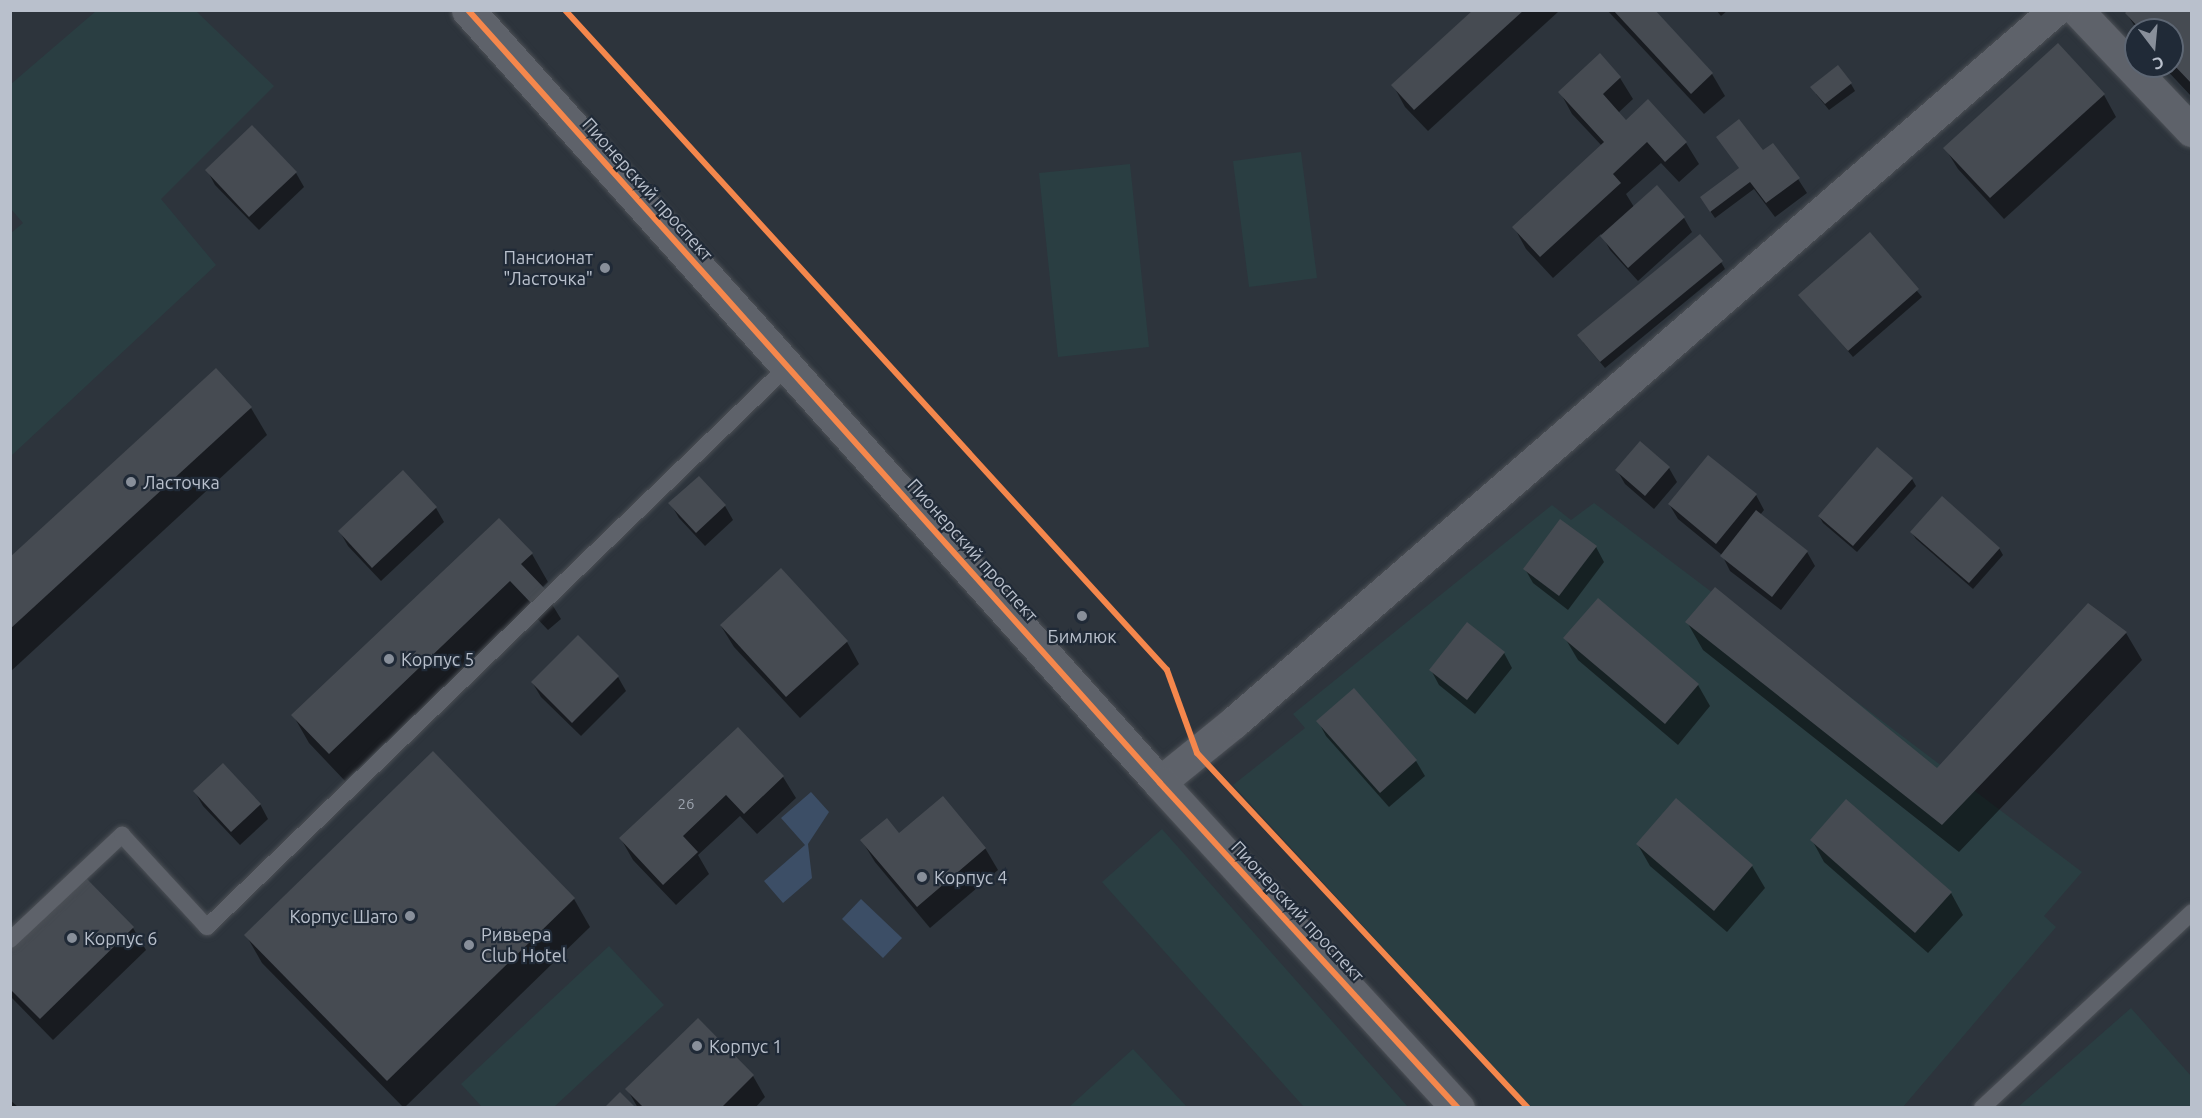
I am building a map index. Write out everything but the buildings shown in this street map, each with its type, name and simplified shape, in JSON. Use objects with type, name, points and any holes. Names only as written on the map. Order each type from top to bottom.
[{"type":"street","name":"Пионерский проспект","points":[[468,10],[1160,783],[1458,1107]]},
{"type":"street","points":[[1160,783],[1234,723],[2056,10]]},
{"type":"street","points":[[2077,10],[2192,131]]},
{"type":"lane","points":[[10,940],[122,835],[207,927],[788,366]]},
{"type":"lane","points":[[1982,1107],[2192,912]]},
{"type":"green space","points":[[96,11],[196,11],[274,86],[161,199],[216,265],[11,456],[11,233],[23,223],[11,209],[11,84]]},
{"type":"green space","points":[[1301,152],[1317,278],[1249,287],[1233,161]]},
{"type":"green space","points":[[1130,164],[1149,347],[1058,357],[1039,173]]},
{"type":"green space","points":[[1594,503],[2082,872],[2044,916],[2056,927],[1903,1107],[1530,1107],[1233,785],[1305,728],[1293,714],[1552,505],[1571,520]]},
{"type":"green space","points":[[1162,829],[1408,1107],[1304,1107],[1102,882]]},
{"type":"green space","points":[[609,946],[664,1005],[554,1107],[482,1107],[461,1084]]},
{"type":"green space","points":[[2131,1008],[2191,1076],[2191,1107],[2018,1107]]},
{"type":"green space","points":[[1133,1049],[1187,1107],[1069,1107]]},
{"type":"water","points":[[811,792],[829,812],[808,844],[812,878],[783,903],[764,881],[805,845],[781,818]]},
{"type":"water","points":[[861,899],[902,938],[883,958],[842,919]]},
{"type":"cycle path","points":[[468,10],[1160,783],[1458,1108]]},
{"type":"cycle path","points":[[565,10],[1167,670],[1197,753],[1528,1108]]},
{"type":"place","name":"Пансионат \"Ласточка\"","points":[[605,268]]},
{"type":"place","name":"Ласточка","points":[[131,482]]},
{"type":"place","name":"Бимлюк","points":[[1082,616]]},
{"type":"place","name":"Корпус 5","points":[[389,659]]},
{"type":"place","name":"Корпус 4","points":[[922,877]]},
{"type":"place","name":"Корпус Шато","points":[[410,916]]},
{"type":"place","name":"Корпус 6","points":[[72,938]]},
{"type":"place","name":"Ривьера Club Hotel","points":[[469,945]]},
{"type":"place","name":"Корпус 1","points":[[697,1046]]}]
